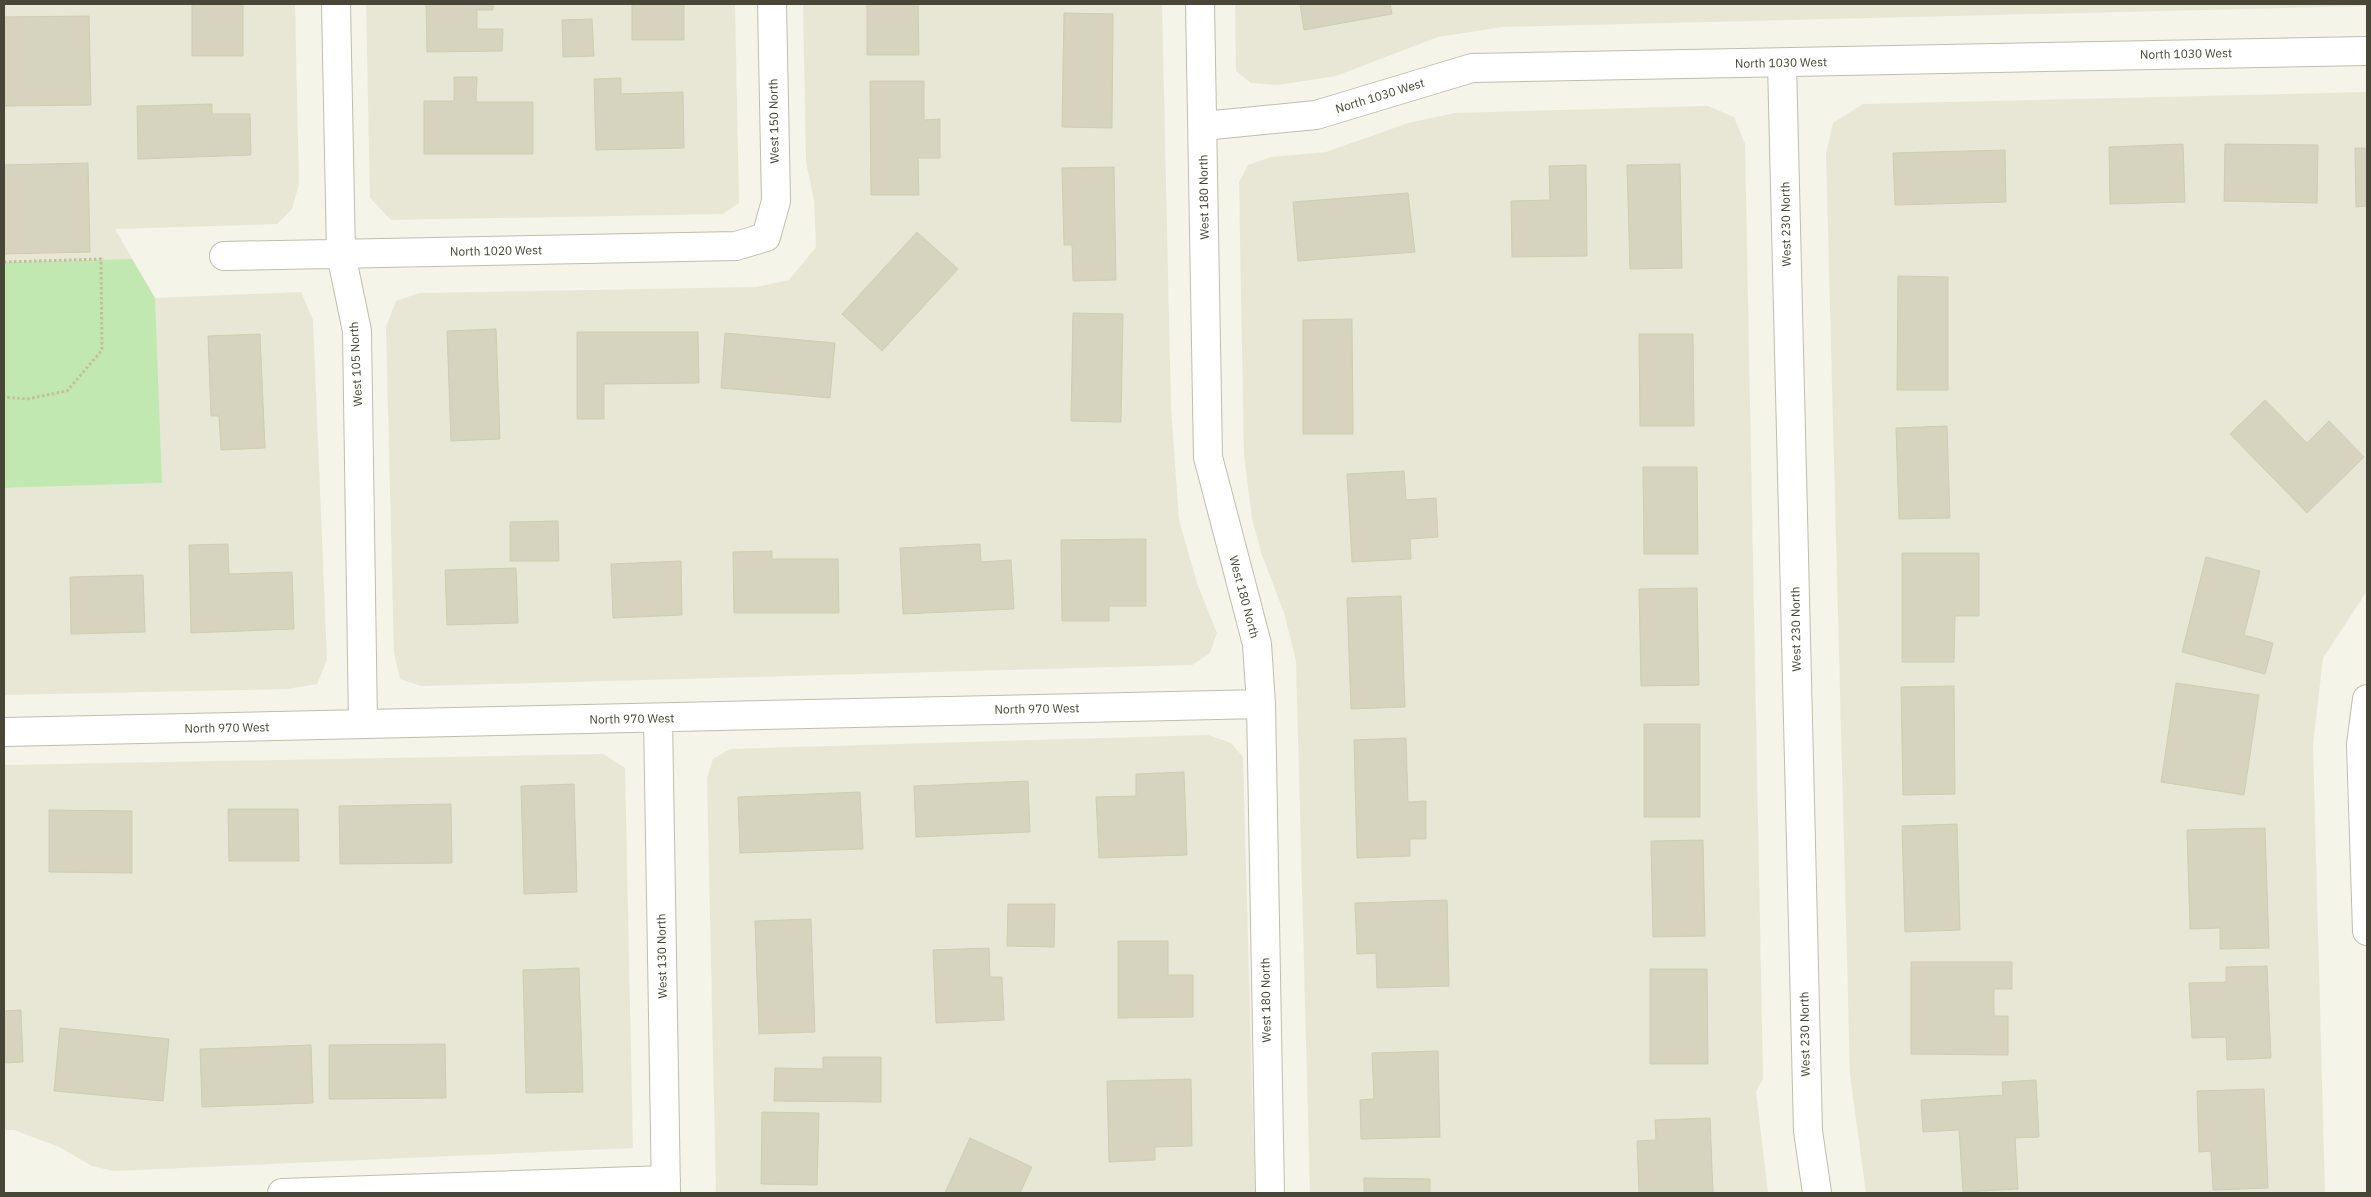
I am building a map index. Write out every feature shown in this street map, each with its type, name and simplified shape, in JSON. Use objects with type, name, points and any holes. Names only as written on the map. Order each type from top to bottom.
[{"type":"street","name":"West 105 North","points":[[336,4],[341,254],[357,331],[364,724]]},
{"type":"street","name":"West 150 North","points":[[766,237],[776,201],[772,4]]},
{"type":"street","name":"West 180 North","points":[[1200,4],[1208,457],[1257,644],[1261,704],[1270,1193]]},
{"type":"street","name":"North 1030 West","points":[[1203,126],[1316,115],[1472,68],[2367,51]]},
{"type":"street","name":"West 230 North","points":[[1782,63],[1808,1131],[1817,1193]]},
{"type":"street","name":"North 1020 West","points":[[224,256],[736,246],[766,237]]},
{"type":"street","points":[[2367,699],[2362,744],[2367,931]]},
{"type":"street","name":"North 970 West","points":[[4,732],[1261,704]]},
{"type":"street","name":"West 130 North","points":[[658,718],[666,1186]]},
{"type":"street","points":[[282,1193],[666,1186]]},
{"type":"path","points":[[4,262],[101,259],[102,350],[66,391],[27,399],[4,397]]},
{"type":"shaded area","points":[[4,4],[295,4],[299,184],[292,209],[277,224],[115,229],[155,298],[301,292],[313,320],[327,660],[317,684],[287,689],[4,695],[4,488],[162,483],[4,407]]},
{"type":"shaded area","points":[[366,4],[735,4],[739,203],[723,214],[391,220],[370,198]]},
{"type":"shaded area","points":[[803,4],[1162,4],[1171,408],[1179,520],[1197,583],[1217,633],[1210,653],[1192,665],[421,686],[400,679],[394,653],[386,327],[396,301],[419,293],[756,287],[789,280],[816,247],[814,200],[806,162]]},
{"type":"shaded area","points":[[1235,4],[2367,4],[2367,6],[1503,27],[1438,37],[1336,76],[1278,85],[1251,83],[1236,71]]},
{"type":"shaded area","points":[[2367,92],[2367,591],[2323,658],[2313,745],[2325,1193],[1866,1193],[1850,1075],[1826,154],[1833,123],[1863,104]]},
{"type":"shaded area","points":[[1708,106],[1734,117],[1745,144],[1763,1079],[1756,1091],[1768,1193],[1310,1193],[1296,661],[1284,613],[1262,555],[1252,519],[1244,455],[1239,182],[1248,165],[1271,157],[1326,152],[1408,123],[1455,113]]},
{"type":"shaded area","points":[[1208,735],[1231,743],[1243,757],[1255,1193],[716,1193],[707,778],[713,759],[730,749]]},
{"type":"shaded area","points":[[603,754],[625,768],[633,1148],[114,1171],[92,1166],[59,1147],[14,1130],[4,1130],[4,765]]},
{"type":"green space","points":[[132,259],[155,298],[162,483],[4,488],[4,262]]},
{"type":"building","points":[[192,4],[243,4],[243,56],[192,56]]},
{"type":"building","points":[[426,4],[493,4],[493,10],[477,10],[477,29],[503,29],[502,51],[427,52]]},
{"type":"building","points":[[632,4],[684,4],[684,40],[632,40]]},
{"type":"building","points":[[867,4],[918,4],[919,55],[867,55]]},
{"type":"building","points":[[1300,4],[1390,4],[1392,14],[1304,30]]},
{"type":"building","points":[[1064,13],[1113,14],[1112,128],[1062,127]]},
{"type":"building","points":[[89,16],[91,105],[4,106],[4,17]]},
{"type":"building","points":[[592,19],[594,56],[563,57],[562,20]]},
{"type":"building","points":[[454,77],[477,77],[476,102],[533,102],[533,154],[424,154],[424,101],[454,101]]},
{"type":"building","points":[[621,78],[621,94],[683,92],[684,148],[596,150],[594,79]]},
{"type":"building","points":[[870,81],[924,81],[924,120],[940,119],[940,158],[918,158],[919,195],[871,195]]},
{"type":"building","points":[[212,104],[212,114],[250,114],[251,155],[138,159],[137,106]]},
{"type":"building","points":[[2183,144],[2185,202],[2110,204],[2109,147]]},
{"type":"building","points":[[2225,144],[2318,145],[2317,203],[2224,201]]},
{"type":"building","points":[[2355,148],[2367,148],[2367,206],[2356,207]]},
{"type":"building","points":[[2005,150],[2006,202],[1895,205],[1893,153]]},
{"type":"building","points":[[88,163],[90,252],[4,254],[4,165]]},
{"type":"building","points":[[1680,164],[1682,268],[1630,269],[1627,165]]},
{"type":"building","points":[[1586,165],[1587,256],[1512,257],[1511,201],[1550,200],[1549,166]]},
{"type":"building","points":[[1114,167],[1116,280],[1073,281],[1072,245],[1064,245],[1062,168]]},
{"type":"building","points":[[1408,193],[1415,252],[1298,261],[1293,202]]},
{"type":"building","points":[[917,232],[958,269],[882,351],[842,314]]},
{"type":"building","points":[[1898,276],[1948,277],[1948,390],[1897,390]]},
{"type":"building","points":[[1073,313],[1123,314],[1121,422],[1071,421]]},
{"type":"building","points":[[1352,319],[1353,434],[1303,434],[1303,320]]},
{"type":"building","points":[[496,329],[500,439],[451,441],[447,331]]},
{"type":"building","points":[[577,332],[698,332],[699,383],[604,384],[604,419],[577,419]]},
{"type":"building","points":[[725,333],[835,343],[830,398],[721,388]]},
{"type":"building","points":[[260,334],[265,448],[221,450],[219,416],[211,416],[208,336]]},
{"type":"building","points":[[1639,334],[1693,334],[1694,426],[1640,426]]},
{"type":"building","points":[[2265,400],[2307,443],[2329,421],[2364,457],[2307,513],[2230,434]]},
{"type":"building","points":[[1947,426],[1950,518],[1899,519],[1896,428]]},
{"type":"building","points":[[1643,467],[1697,467],[1698,554],[1644,554]]},
{"type":"building","points":[[1404,471],[1406,500],[1436,498],[1438,537],[1410,539],[1411,559],[1352,562],[1347,474]]},
{"type":"building","points":[[558,521],[559,561],[510,561],[510,522]]},
{"type":"building","points":[[1146,539],[1146,606],[1109,606],[1109,621],[1062,621],[1061,540]]},
{"type":"building","points":[[228,544],[229,574],[292,572],[294,629],[191,633],[189,545]]},
{"type":"building","points":[[980,544],[981,562],[1011,560],[1014,609],[903,614],[900,548]]},
{"type":"building","points":[[772,551],[772,559],[838,559],[839,613],[734,613],[733,552]]},
{"type":"building","points":[[1902,553],[1979,553],[1979,616],[1955,616],[1954,662],[1902,662]]},
{"type":"building","points":[[2206,557],[2260,571],[2244,635],[2273,643],[2265,674],[2182,652]]},
{"type":"building","points":[[681,561],[682,615],[613,618],[611,564]]},
{"type":"building","points":[[516,568],[518,623],[447,625],[445,570]]},
{"type":"building","points":[[143,575],[145,632],[71,634],[70,577]]},
{"type":"building","points":[[1697,588],[1699,685],[1641,686],[1639,589]]},
{"type":"building","points":[[1401,596],[1405,707],[1351,709],[1347,598]]},
{"type":"building","points":[[2176,683],[2259,695],[2244,795],[2161,782]]},
{"type":"building","points":[[1954,686],[1955,794],[1903,795],[1901,687]]},
{"type":"building","points":[[1644,724],[1700,724],[1700,817],[1644,817]]},
{"type":"building","points":[[1406,738],[1408,802],[1426,801],[1426,839],[1410,839],[1410,856],[1357,858],[1354,740]]},
{"type":"building","points":[[1184,772],[1187,855],[1099,858],[1096,797],[1136,796],[1136,774]]},
{"type":"building","points":[[1028,781],[1030,832],[916,837],[914,786]]},
{"type":"building","points":[[574,784],[577,892],[524,894],[521,786]]},
{"type":"building","points":[[860,792],[863,849],[740,853],[738,797]]},
{"type":"building","points":[[451,804],[452,863],[340,864],[339,806]]},
{"type":"building","points":[[228,809],[298,809],[299,861],[229,861]]},
{"type":"building","points":[[49,810],[132,811],[132,873],[49,872]]},
{"type":"building","points":[[1957,824],[1960,930],[1905,932],[1902,826]]},
{"type":"building","points":[[2265,828],[2269,948],[2220,949],[2220,928],[2190,929],[2187,830]]},
{"type":"building","points":[[1703,840],[1705,936],[1653,937],[1651,841]]},
{"type":"building","points":[[1447,900],[1449,986],[1377,988],[1376,953],[1357,954],[1355,903]]},
{"type":"building","points":[[1008,904],[1055,904],[1054,947],[1007,946]]},
{"type":"building","points":[[811,919],[815,1032],[759,1034],[755,921]]},
{"type":"building","points":[[1118,941],[1168,941],[1168,975],[1193,975],[1193,1017],[1118,1018]]},
{"type":"building","points":[[989,948],[990,977],[1002,977],[1004,1020],[936,1023],[933,950]]},
{"type":"building","points":[[1911,962],[2012,962],[2012,989],[1994,989],[1994,1016],[2008,1016],[2008,1055],[1911,1054]]},
{"type":"building","points":[[2267,966],[2271,1058],[2227,1060],[2226,1037],[2192,1038],[2189,983],[2226,982],[2226,967]]},
{"type":"building","points":[[579,968],[583,1092],[526,1093],[523,970]]},
{"type":"building","points":[[1650,969],[1707,969],[1708,1064],[1650,1064]]},
{"type":"building","points":[[21,1010],[23,1062],[4,1063],[4,1011]]},
{"type":"building","points":[[60,1028],[169,1039],[163,1101],[54,1091]]},
{"type":"building","points":[[445,1044],[446,1098],[329,1099],[329,1045]]},
{"type":"building","points":[[311,1045],[313,1103],[202,1107],[200,1049]]},
{"type":"building","points":[[1438,1051],[1440,1137],[1361,1139],[1360,1100],[1374,1099],[1372,1053]]},
{"type":"building","points":[[823,1057],[881,1057],[881,1102],[774,1101],[775,1068],[823,1069]]},
{"type":"building","points":[[1191,1079],[1192,1146],[1155,1147],[1155,1160],[1109,1162],[1107,1081]]},
{"type":"building","points":[[2036,1080],[2039,1137],[2015,1138],[2018,1189],[1963,1192],[1959,1130],[1923,1132],[1921,1100],[2003,1095],[2002,1082]]},
{"type":"building","points":[[2264,1089],[2268,1188],[2213,1190],[2211,1151],[2199,1152],[2197,1091]]},
{"type":"building","points":[[762,1112],[819,1113],[817,1185],[761,1184]]},
{"type":"building","points":[[1710,1118],[1713,1193],[1639,1193],[1637,1141],[1656,1140],[1655,1120]]},
{"type":"building","points":[[970,1138],[1032,1167],[1020,1193],[945,1193]]},
{"type":"building","points":[[1364,1178],[1430,1179],[1430,1193],[1364,1193]]}]
